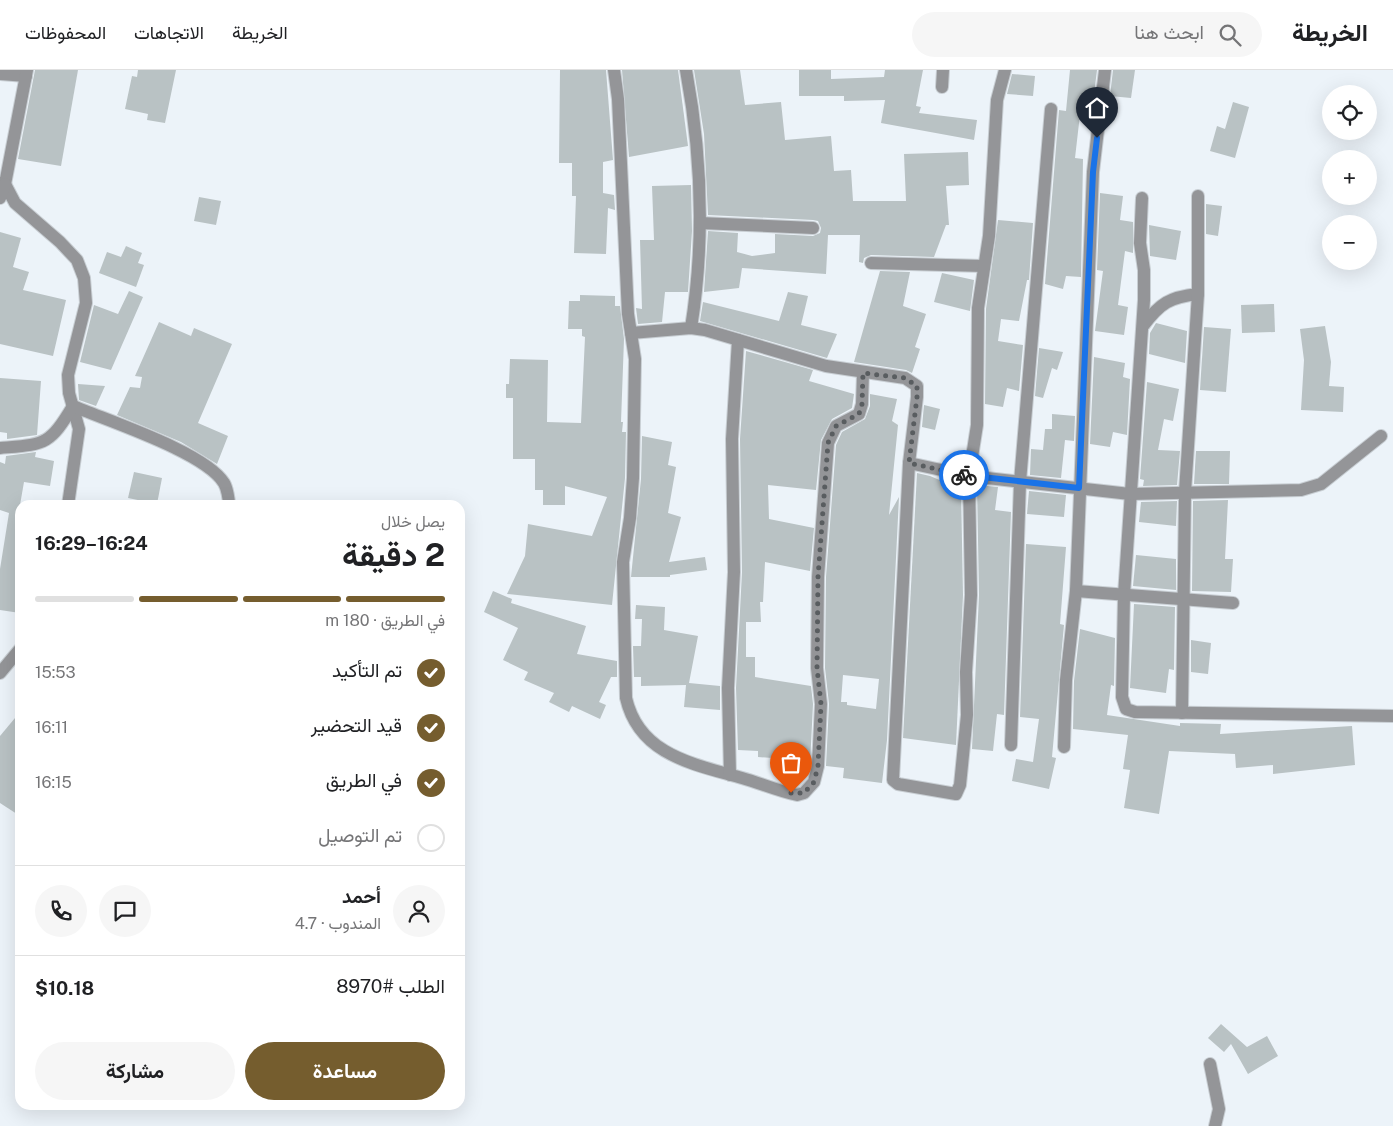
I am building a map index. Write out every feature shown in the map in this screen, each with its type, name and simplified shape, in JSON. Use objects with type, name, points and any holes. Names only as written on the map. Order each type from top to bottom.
[{"type":"street","points":[[614,70],[618,99],[628,314],[635,359],[633,478],[630,518],[623,562],[622,587],[626,698],[633,721],[647,738],[691,764],[797,794],[804,793],[814,782],[818,766],[821,704],[817,668],[818,577],[828,448],[830,436],[836,426],[859,414],[862,404],[863,373]]},
{"type":"street","points":[[686,70],[700,165],[698,282],[691,328]]},
{"type":"street","points":[[942,87],[943,70]]},
{"type":"street","points":[[632,334],[691,328],[826,366],[905,378],[917,386],[909,463],[893,780],[898,784],[956,794],[960,785],[967,714],[966,672],[970,595],[969,476],[977,425],[976,328],[990,236],[997,100],[1005,70]]},
{"type":"street","points":[[1064,747],[1066,680],[1076,590],[1093,172],[1105,70]]},
{"type":"street","points":[[0,74],[26,73],[0,198]]},
{"type":"street","points":[[1011,745],[1020,482],[1051,109]]},
{"type":"street","points":[[3,183],[14,203],[60,242],[77,260],[84,278],[86,303],[68,375],[69,393],[79,429],[69,500]]},
{"type":"street","points":[[1182,713],[1184,492],[1198,294],[1198,196]]},
{"type":"street","points":[[1142,198],[1140,243],[1144,270],[1143,326],[1124,595],[1122,697],[1126,709],[1135,712],[1393,716]]},
{"type":"street","points":[[700,223],[813,228]]},
{"type":"street","points":[[871,262],[984,266]]},
{"type":"street","points":[[1143,326],[1153,311],[1167,300],[1177,296],[1198,294]]},
{"type":"street","points":[[730,775],[728,688],[734,572],[732,439],[738,340]]},
{"type":"street","points":[[0,448],[40,444],[50,438],[60,427],[73,406]]},
{"type":"street","points":[[73,406],[180,451],[209,468],[224,483],[229,500]]},
{"type":"street","points":[[909,463],[969,476],[1130,494],[1301,490],[1321,484],[1381,436]]},
{"type":"street","points":[[1076,590],[1233,603]]},
{"type":"street","points":[[0,674],[15,655]]},
{"type":"street","points":[[1210,1064],[1219,1109],[1215,1126]]},
{"type":"building","points":[[35,70],[78,70],[61,166],[18,159]]},
{"type":"building","points":[[138,70],[176,70],[165,123],[147,120],[148,114],[125,109],[132,76],[137,77]]},
{"type":"building","points":[[560,70],[606,70],[613,160],[603,162],[603,193],[614,195],[615,210],[608,208],[606,254],[574,253],[576,196],[572,196],[572,163],[559,163]]},
{"type":"building","points":[[622,70],[678,70],[688,146],[629,157]]},
{"type":"building","points":[[694,70],[740,70],[745,105],[781,102],[785,140],[831,136],[834,171],[851,170],[853,201],[906,201],[904,154],[968,152],[969,185],[946,186],[949,225],[946,225],[934,257],[871,255],[864,258],[863,263],[859,262],[860,235],[828,235],[826,274],[742,268],[739,288],[704,292],[708,231],[738,233],[737,252],[752,256],[775,253],[775,234],[813,236],[820,233],[821,228],[818,221],[813,220],[708,215],[704,134]]},
{"type":"building","points":[[799,70],[831,70],[831,79],[884,77],[885,70],[923,70],[916,106],[921,107],[919,113],[977,120],[974,140],[881,123],[885,100],[844,101],[844,96],[799,96]]},
{"type":"building","points":[[1070,70],[1097,70],[1094,94],[1088,93],[1087,98],[1082,97],[1075,158],[1083,159],[1081,277],[1066,276],[1063,289],[1045,284],[1059,110],[1066,111]]},
{"type":"building","points":[[1113,70],[1135,70],[1131,98],[1110,96]]},
{"type":"building","points":[[1012,74],[1035,76],[1033,96],[1007,94]]},
{"type":"building","points":[[1233,102],[1249,107],[1235,158],[1210,151],[1217,126],[1225,129]]},
{"type":"building","points":[[691,185],[692,231],[688,292],[665,292],[662,322],[638,324],[636,308],[642,309],[640,240],[654,240],[652,186]]},
{"type":"building","points":[[1100,193],[1123,196],[1120,220],[1133,222],[1133,253],[1125,251],[1118,305],[1128,307],[1124,335],[1095,331],[1103,271],[1097,270]]},
{"type":"building","points":[[199,197],[221,201],[216,225],[194,221]]},
{"type":"building","points":[[1206,204],[1222,206],[1218,236],[1206,234]]},
{"type":"building","points":[[998,220],[1033,223],[1029,280],[1027,280],[1019,321],[1001,319],[998,341],[1023,345],[1019,391],[1007,388],[1003,407],[985,404],[986,309]]},
{"type":"building","points":[[1149,225],[1181,231],[1176,260],[1150,256]]},
{"type":"building","points":[[0,232],[21,238],[13,267],[29,272],[23,290],[66,300],[53,356],[0,344]]},
{"type":"building","points":[[126,246],[142,253],[138,263],[144,265],[136,287],[99,273],[107,252],[121,257]]},
{"type":"building","points":[[880,271],[910,272],[903,306],[926,314],[915,347],[920,349],[912,373],[906,370],[854,362]]},
{"type":"building","points":[[942,273],[974,280],[970,311],[934,302]]},
{"type":"building","points":[[129,291],[143,297],[111,370],[80,362],[94,305],[118,314]]},
{"type":"building","points":[[788,292],[808,296],[801,325],[837,334],[827,358],[700,321],[703,302],[779,321]]},
{"type":"building","points":[[580,295],[615,296],[615,306],[620,306],[624,339],[621,422],[623,422],[622,432],[626,432],[625,478],[612,605],[507,594],[525,556],[528,524],[592,536],[607,497],[565,486],[565,505],[543,505],[543,490],[535,490],[535,459],[513,459],[513,398],[506,398],[506,384],[509,384],[510,359],[548,360],[547,422],[581,423],[585,337],[582,336],[582,329],[568,329],[569,301],[580,301]]},
{"type":"building","points":[[1274,304],[1275,332],[1242,333],[1241,305]]},
{"type":"building","points":[[159,322],[191,336],[194,328],[232,344],[198,423],[228,436],[217,464],[181,442],[117,415],[130,387],[140,388],[142,377],[135,376]]},
{"type":"building","points":[[1156,323],[1187,331],[1185,363],[1149,354],[1150,333]]},
{"type":"building","points":[[1325,326],[1331,362],[1329,386],[1344,387],[1343,412],[1301,410],[1304,360],[1300,329]]},
{"type":"building","points":[[1204,327],[1231,329],[1226,392],[1200,390]]},
{"type":"building","points":[[1039,348],[1063,352],[1057,370],[1052,368],[1043,398],[1035,396]]},
{"type":"building","points":[[746,351],[813,370],[809,381],[854,394],[852,408],[832,419],[821,440],[816,490],[768,485],[769,519],[814,528],[810,571],[765,562],[763,602],[760,602],[761,622],[746,622],[746,657],[755,657],[755,677],[811,686],[813,704],[810,764],[803,763],[804,760],[758,757],[758,751],[738,750],[736,688],[742,572],[740,439]]},
{"type":"building","points":[[1094,357],[1125,363],[1123,377],[1130,379],[1127,435],[1113,432],[1110,447],[1090,444]]},
{"type":"building","points":[[0,378],[41,381],[37,435],[7,439],[7,433],[0,432]]},
{"type":"building","points":[[1147,382],[1179,389],[1173,421],[1164,419],[1158,450],[1180,451],[1177,485],[1143,486],[1144,480],[1140,479]]},
{"type":"building","points":[[78,384],[105,386],[96,406],[79,400]]},
{"type":"building","points":[[870,394],[897,399],[892,421],[898,425],[889,515],[899,497],[887,740],[882,783],[843,778],[844,768],[826,766],[829,704],[825,668],[826,577],[836,445],[842,432],[865,419],[870,406]],"holes":[[[843,675],[879,679],[876,709],[847,705],[847,702],[841,702]]]},
{"type":"building","points":[[924,405],[940,409],[935,430],[922,427]]},
{"type":"building","points":[[1052,414],[1075,416],[1074,441],[1065,440],[1061,478],[1030,475],[1031,449],[1043,450],[1045,429],[1052,429]]},
{"type":"building","points":[[642,436],[672,442],[668,465],[676,467],[668,513],[681,517],[669,562],[705,557],[707,570],[670,575],[670,577],[631,577],[641,479]]},
{"type":"building","points":[[1196,451],[1230,451],[1229,484],[1194,484]]},
{"type":"building","points":[[36,452],[35,457],[54,461],[50,486],[24,482],[21,500],[15,500],[15,612],[0,610],[0,569],[9,513],[0,510],[0,462],[5,464],[6,456]]},
{"type":"building","points":[[134,472],[162,478],[158,500],[128,498]]},
{"type":"building","points":[[917,473],[930,476],[961,489],[963,595],[956,745],[903,738]]},
{"type":"building","points":[[977,485],[998,487],[995,510],[1011,512],[1004,715],[997,714],[993,751],[972,749],[979,595]]},
{"type":"building","points":[[1029,491],[1066,495],[1064,517],[1027,514]]},
{"type":"building","points":[[1228,500],[1225,559],[1233,559],[1231,592],[1192,591],[1193,501]]},
{"type":"building","points":[[1177,501],[1176,526],[1139,522],[1141,502]]},
{"type":"building","points":[[1026,544],[1066,547],[1060,624],[1064,625],[1052,757],[1056,758],[1049,789],[1012,781],[1016,759],[1033,762],[1039,719],[1020,717]]},
{"type":"building","points":[[1136,555],[1176,559],[1176,590],[1133,586]]},
{"type":"building","points":[[493,591],[512,599],[511,603],[586,626],[577,654],[617,661],[617,677],[611,677],[599,702],[606,705],[600,719],[572,706],[569,712],[549,702],[554,693],[524,680],[528,672],[503,660],[518,628],[484,612]]},
{"type":"building","points":[[1134,604],[1175,607],[1174,670],[1169,669],[1166,693],[1130,688]]},
{"type":"building","points":[[636,605],[665,607],[664,630],[698,636],[689,683],[720,686],[720,710],[684,707],[686,685],[641,686],[641,677],[634,677],[633,646],[641,646],[642,619],[635,619]]},
{"type":"building","points":[[1080,629],[1115,638],[1114,686],[1111,685],[1107,715],[1180,726],[1180,723],[1221,724],[1220,734],[1352,726],[1355,765],[1273,774],[1273,765],[1236,768],[1235,754],[1169,751],[1159,814],[1124,808],[1130,770],[1123,769],[1128,735],[1073,729],[1074,681]]},
{"type":"building","points":[[1191,640],[1211,643],[1208,674],[1191,672]]},
{"type":"building","points":[[15,718],[15,813],[0,803],[0,736]]},
{"type":"building","points":[[1221,1024],[1247,1047],[1267,1036],[1278,1056],[1248,1074],[1231,1044],[1224,1052],[1208,1038]]},
{"type":"way so far","points":[[791,793],[804,793],[814,782],[818,766],[821,704],[817,668],[818,577],[828,443],[836,426],[855,418],[859,414],[862,404],[863,373],[899,376],[910,379],[917,386],[909,463],[964,475]]},
{"type":"route","points":[[964,475],[1079,488],[1093,172],[1097,138]]}]
